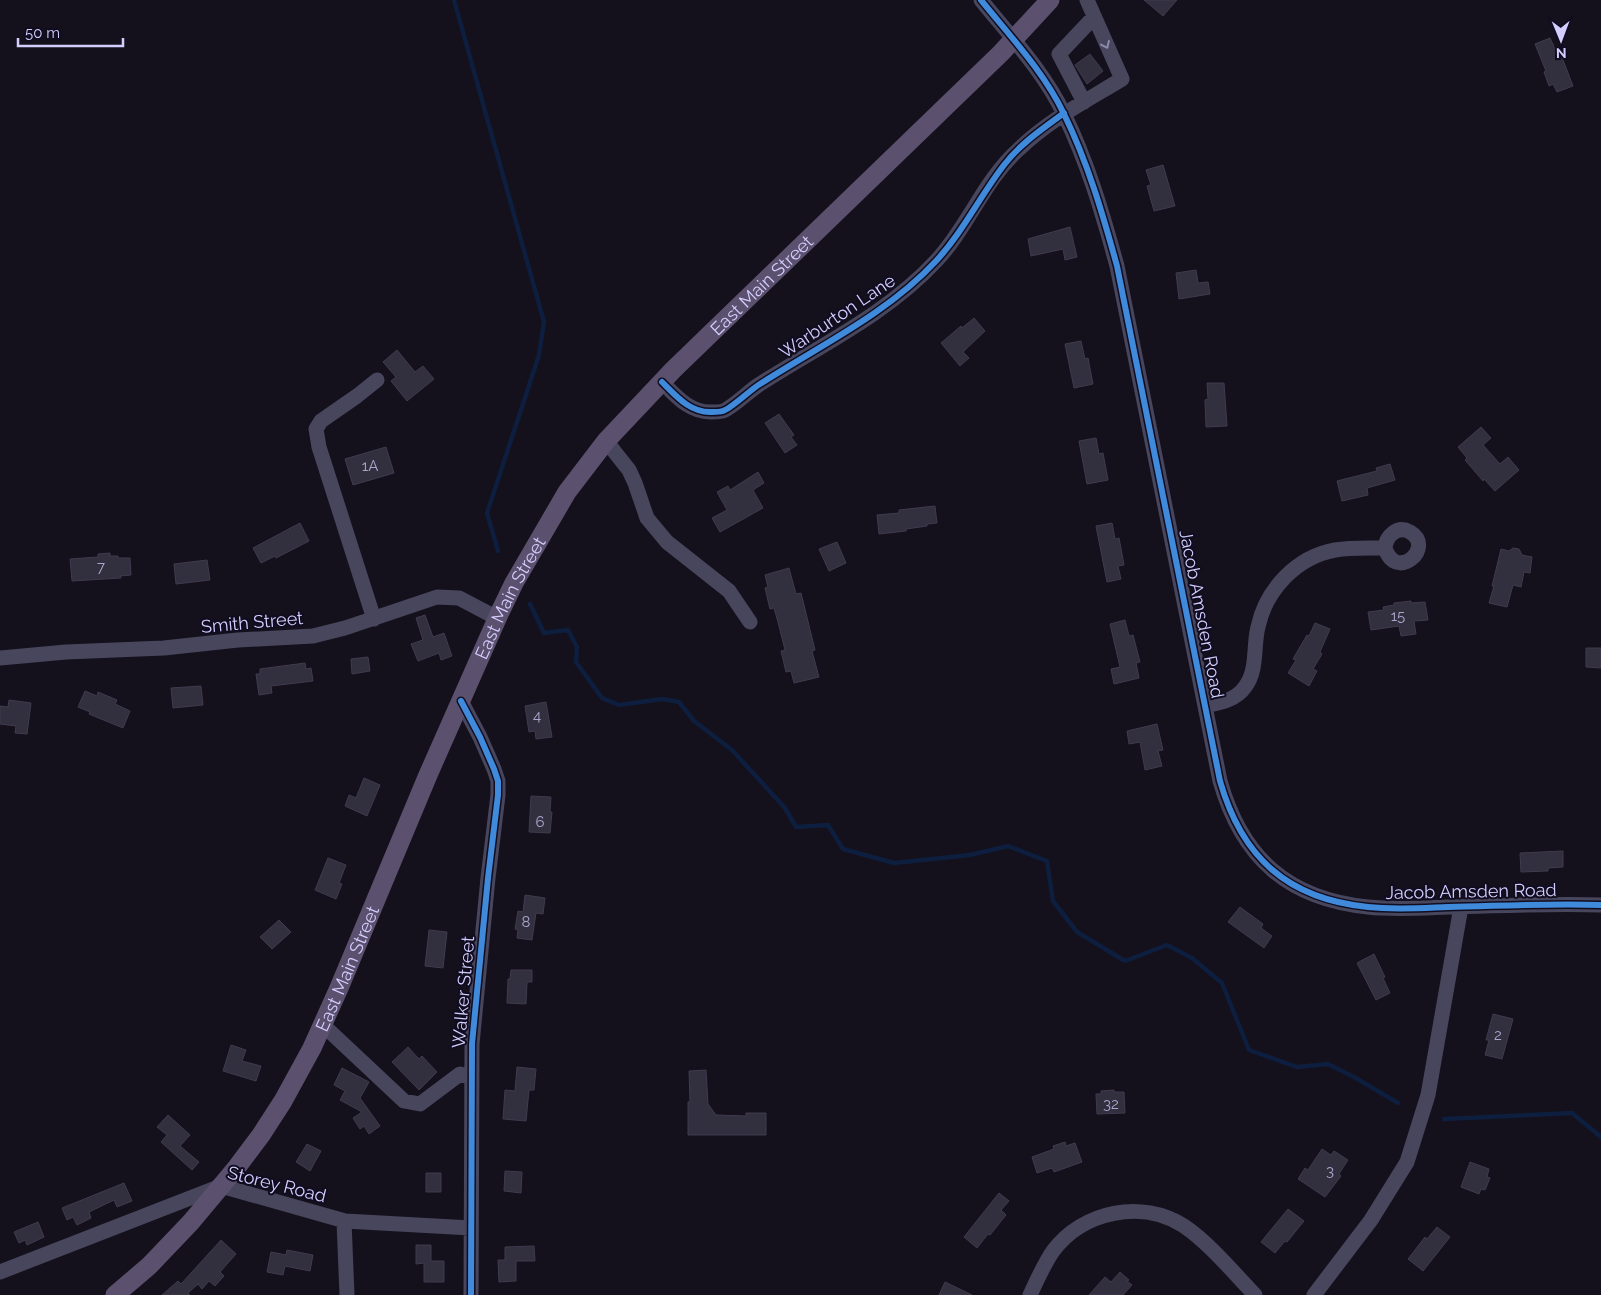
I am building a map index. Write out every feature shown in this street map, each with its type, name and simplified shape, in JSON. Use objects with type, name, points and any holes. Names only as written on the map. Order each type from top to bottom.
[{"type":"main road","name":"East Main Street","points":[[115,1295],[170,1245],[221,1186],[261,1135],[283,1101],[322,1025],[497,618],[514,583],[567,492],[606,441],[662,382],[808,238],[1001,54],[1050,0]]},
{"type":"street","name":"Jacob Amsden Road","points":[[981,0],[1047,85],[1064,114],[1089,173],[1117,266],[1205,706],[1226,800],[1240,833],[1263,862],[1302,889],[1325,900],[1370,907],[1601,904]]},
{"type":"street","points":[[1084,102],[1059,54],[1094,17],[1087,0]]},
{"type":"street","name":"Warburton Lane","points":[[662,382],[682,402],[693,409],[705,412],[723,411],[758,385],[871,315],[911,284],[936,261],[954,239],[1004,165],[1017,150],[1035,134],[1064,114],[1122,79],[1094,17]]},
{"type":"street","points":[[374,619],[319,447],[316,429],[320,421],[377,380]]},
{"type":"street","points":[[606,441],[629,470],[647,518],[667,542],[729,591],[750,622]]},
{"type":"street","points":[[1205,706],[1230,700],[1245,688],[1254,669],[1258,627],[1264,608],[1272,591],[1285,576],[1316,556],[1334,550],[1386,548]]},
{"type":"street","name":"Smith Street","points":[[0,658],[66,652],[164,648],[238,640],[313,636],[345,628],[437,598],[459,598],[497,618]]},
{"type":"street","name":"Walker Street","points":[[460,701],[480,737],[498,781],[472,1044],[472,1295]]},
{"type":"street","points":[[1314,1295],[1371,1220],[1407,1162],[1428,1095],[1461,907]]},
{"type":"street","points":[[322,1025],[404,1101],[420,1104],[460,1074],[471,1077]]},
{"type":"street","name":"Storey Road","points":[[0,1272],[221,1186],[344,1220],[471,1228]]},
{"type":"street","points":[[1030,1295],[1053,1251],[1076,1229],[1105,1215],[1137,1211],[1153,1213],[1168,1218],[1188,1230],[1256,1295]]},
{"type":"street","points":[[344,1220],[347,1295]]},
{"type":"building","points":[[1144,0],[1177,0],[1163,16]]},
{"type":"building","points":[[1550,38],[1557,53],[1560,52],[1573,86],[1557,92],[1553,84],[1549,86],[1544,72],[1546,71],[1535,44]]},
{"type":"building","points":[[1090,54],[1103,71],[1087,84],[1075,65]]},
{"type":"building","points":[[1163,165],[1175,206],[1154,211],[1147,186],[1151,185],[1146,170]]},
{"type":"building","points":[[1070,227],[1077,257],[1065,260],[1063,249],[1031,256],[1028,239]]},
{"type":"building","points":[[1196,270],[1198,283],[1208,282],[1210,294],[1179,299],[1176,273]]},
{"type":"building","points":[[974,318],[985,331],[963,352],[969,358],[960,366],[941,343]]},
{"type":"building","points":[[1081,341],[1085,359],[1088,358],[1093,384],[1074,388],[1065,344]]},
{"type":"building","points":[[397,350],[415,372],[423,366],[434,379],[407,401],[391,381],[396,377],[383,362]]},
{"type":"building","points":[[1207,383],[1224,383],[1227,426],[1206,427],[1205,400],[1208,399]]},
{"type":"building","points":[[779,414],[794,435],[791,437],[797,445],[785,453],[765,423]]},
{"type":"building","points":[[1481,427],[1491,438],[1483,445],[1500,464],[1508,457],[1519,470],[1495,491],[1484,479],[1483,481],[1465,460],[1467,458],[1458,447]]},
{"type":"building","points":[[1096,438],[1099,454],[1103,453],[1108,480],[1087,484],[1079,441]]},
{"type":"building","points":[[386,447],[394,473],[353,485],[345,459]]},
{"type":"building","points":[[1390,464],[1395,480],[1367,488],[1368,495],[1342,501],[1337,481],[1377,471],[1376,468]]},
{"type":"building","points":[[758,472],[764,483],[753,490],[763,508],[720,532],[712,518],[727,510],[717,492],[728,486],[730,490]]},
{"type":"building","points":[[935,506],[937,523],[906,529],[906,531],[879,534],[877,515],[899,513],[899,510]]},
{"type":"building","points":[[300,523],[309,541],[276,558],[275,556],[261,563],[253,548]]},
{"type":"building","points":[[1112,523],[1115,539],[1119,538],[1124,565],[1118,566],[1121,579],[1107,582],[1096,526]]},
{"type":"building","points":[[837,542],[846,563],[829,571],[819,549]]},
{"type":"building","points":[[1513,548],[1519,549],[1522,555],[1532,557],[1530,573],[1524,572],[1521,587],[1513,585],[1507,607],[1489,603],[1501,549],[1509,551]]},
{"type":"building","points":[[110,553],[110,556],[118,556],[118,558],[130,558],[131,575],[120,576],[121,578],[72,581],[70,559],[98,557],[98,554]]},
{"type":"building","points":[[207,560],[210,580],[176,584],[174,564]]},
{"type":"building","points":[[789,568],[796,594],[801,593],[815,650],[812,651],[819,677],[794,683],[791,671],[786,672],[781,651],[785,650],[774,608],[770,609],[765,588],[768,587],[765,575]]},
{"type":"building","points":[[1411,601],[1411,603],[1425,602],[1428,620],[1414,621],[1416,634],[1401,636],[1399,626],[1371,630],[1368,612],[1384,610],[1383,607],[1394,605],[1394,603]]},
{"type":"building","points":[[425,615],[433,637],[444,633],[452,656],[441,660],[439,653],[418,661],[411,644],[423,640],[416,618]]},
{"type":"building","points":[[1125,620],[1129,636],[1133,635],[1140,662],[1136,663],[1139,678],[1114,684],[1111,669],[1120,667],[1110,624]]},
{"type":"building","points":[[1315,623],[1330,629],[1320,652],[1322,654],[1313,669],[1317,671],[1309,686],[1288,673],[1296,660],[1293,659],[1307,635],[1309,636]]},
{"type":"building","points":[[1586,648],[1601,648],[1601,668],[1586,667]]},
{"type":"building","points":[[368,657],[370,671],[352,674],[351,659]]},
{"type":"building","points":[[305,663],[306,669],[311,668],[313,681],[271,686],[272,693],[259,695],[256,674],[260,674],[260,669]]},
{"type":"building","points":[[201,686],[203,705],[173,708],[171,688]]},
{"type":"building","points":[[85,691],[97,696],[98,692],[117,700],[115,704],[130,711],[123,728],[89,714],[90,712],[78,707]]},
{"type":"building","points":[[9,700],[31,703],[27,734],[15,733],[16,726],[0,724],[0,706],[8,707]]},
{"type":"building","points":[[546,702],[552,737],[536,739],[535,731],[529,732],[525,706]]},
{"type":"building","points":[[1157,724],[1163,750],[1158,751],[1162,766],[1145,770],[1140,742],[1129,744],[1127,731]]},
{"type":"building","points":[[364,778],[380,785],[367,816],[345,806],[349,795],[356,798]]},
{"type":"building","points":[[531,796],[551,797],[550,833],[529,832]]},
{"type":"building","points":[[1563,851],[1563,867],[1548,868],[1548,871],[1521,872],[1520,853]]},
{"type":"building","points":[[328,858],[346,865],[339,883],[342,884],[336,899],[315,890]]},
{"type":"building","points":[[525,895],[545,898],[543,914],[536,913],[532,940],[517,938],[518,930],[515,929],[518,911],[523,912]]},
{"type":"building","points":[[1240,907],[1263,924],[1261,928],[1272,936],[1264,948],[1228,922]]},
{"type":"building","points":[[279,920],[291,932],[272,949],[260,937]]},
{"type":"building","points":[[429,930],[447,932],[443,968],[425,966]]},
{"type":"building","points":[[1374,954],[1390,993],[1376,1000],[1357,963]]},
{"type":"building","points":[[511,970],[532,970],[532,982],[527,982],[526,1004],[507,1003],[508,979],[510,979]]},
{"type":"building","points":[[1493,1014],[1513,1019],[1502,1059],[1485,1055],[1489,1040],[1486,1040]]},
{"type":"building","points":[[231,1045],[246,1050],[242,1061],[261,1066],[256,1081],[223,1071]]},
{"type":"building","points":[[408,1047],[419,1059],[422,1056],[437,1072],[419,1090],[392,1062]]},
{"type":"building","points":[[517,1067],[536,1069],[534,1090],[529,1090],[526,1121],[503,1119],[505,1090],[515,1091]]},
{"type":"building","points":[[342,1068],[369,1082],[360,1098],[380,1126],[369,1134],[364,1126],[360,1129],[353,1118],[362,1112],[340,1100],[345,1091],[334,1085]]},
{"type":"building","points":[[706,1070],[708,1104],[716,1115],[746,1116],[746,1113],[766,1113],[766,1135],[688,1135],[689,1071]]},
{"type":"building","points":[[1114,1090],[1114,1092],[1124,1092],[1125,1113],[1097,1114],[1096,1094],[1101,1094],[1101,1091]]},
{"type":"building","points":[[168,1115],[190,1135],[180,1146],[199,1162],[192,1170],[161,1142],[167,1135],[157,1127]]},
{"type":"building","points":[[1065,1142],[1066,1146],[1075,1143],[1082,1162],[1054,1172],[1052,1168],[1037,1173],[1032,1157],[1054,1149],[1053,1146]]},
{"type":"building","points":[[307,1144],[321,1151],[310,1171],[296,1162]]},
{"type":"building","points":[[1322,1149],[1331,1155],[1334,1151],[1348,1160],[1339,1174],[1341,1176],[1325,1197],[1298,1179],[1305,1168],[1308,1170]]},
{"type":"building","points":[[1470,1162],[1489,1169],[1487,1177],[1490,1178],[1485,1190],[1481,1189],[1479,1194],[1461,1187]]},
{"type":"building","points":[[505,1171],[522,1172],[521,1193],[504,1191]]},
{"type":"building","points":[[426,1173],[441,1173],[441,1192],[426,1192]]},
{"type":"building","points":[[124,1183],[132,1201],[117,1207],[114,1200],[89,1212],[91,1218],[77,1225],[73,1217],[67,1220],[62,1208]]},
{"type":"building","points":[[999,1193],[1009,1201],[1001,1210],[1006,1215],[977,1248],[964,1237]]},
{"type":"building","points":[[1288,1209],[1304,1221],[1287,1242],[1285,1241],[1275,1253],[1261,1242]]},
{"type":"building","points":[[38,1222],[44,1237],[27,1245],[25,1240],[19,1243],[14,1232]]},
{"type":"building","points":[[1437,1227],[1450,1237],[1423,1271],[1408,1259],[1425,1237],[1427,1239]]},
{"type":"building","points":[[221,1240],[236,1254],[220,1272],[224,1276],[215,1286],[209,1281],[202,1289],[198,1284],[188,1293],[190,1295],[162,1295],[178,1281],[181,1284]]},
{"type":"building","points":[[416,1245],[431,1245],[431,1261],[444,1261],[444,1282],[424,1282],[424,1263],[416,1264]]},
{"type":"building","points":[[534,1246],[535,1261],[516,1261],[516,1281],[499,1282],[498,1260],[505,1260],[505,1247]]},
{"type":"building","points":[[287,1250],[313,1255],[310,1271],[285,1266],[283,1275],[267,1272],[271,1252],[286,1255]]},
{"type":"building","points":[[1120,1272],[1132,1285],[1123,1295],[1089,1295],[1105,1277],[1111,1282]]},
{"type":"building","points":[[945,1282],[972,1295],[939,1295]]},
{"type":"waterway","points":[[454,0],[544,322],[539,355],[487,513],[498,551]]},
{"type":"waterway","points":[[530,604],[544,633],[568,630],[577,647],[576,662],[602,698],[619,705],[662,699],[679,702],[694,721],[732,750],[785,808],[796,827],[828,825],[843,849],[894,863],[970,855],[1008,846],[1047,861],[1053,901],[1077,932],[1125,961],[1167,945],[1192,958],[1222,983],[1249,1050],[1297,1067],[1328,1064],[1398,1103]]},
{"type":"waterway","points":[[1444,1119],[1572,1113],[1601,1137]]},
{"type":"cycle path","points":[[981,0],[1047,84],[1064,114],[1088,170],[1117,266],[1220,781],[1229,808],[1241,832],[1255,853],[1272,870],[1292,884],[1314,895],[1368,907],[1398,909],[1544,904],[1601,905]]},
{"type":"cycle path","points":[[662,382],[690,407],[704,412],[723,411],[760,384],[852,328],[896,297],[936,261],[955,238],[1010,157],[1032,137],[1064,113]]},
{"type":"cycle path","points":[[461,701],[480,737],[498,781],[472,1044],[471,1295]]}]
